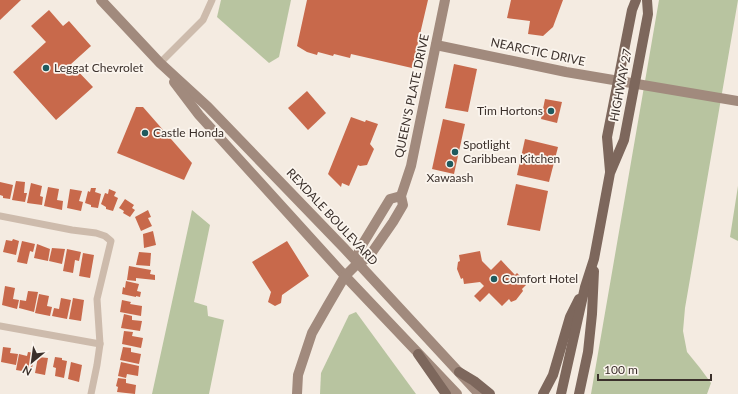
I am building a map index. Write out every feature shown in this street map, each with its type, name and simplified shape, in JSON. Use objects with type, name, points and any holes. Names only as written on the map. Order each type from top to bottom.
[{"type":"main road","name":"REXDALE BOULEVARD","points":[[101,0],[160,63],[208,106],[358,263],[479,394]]},
{"type":"main road","name":"QUEEN'S PLATE DRIVE","points":[[297,394],[298,375],[312,334],[345,276],[358,263],[368,258],[403,205],[401,196],[411,166],[445,0]]},
{"type":"main road","name":"HIGHWAY 27","points":[[610,173],[607,137],[632,10],[636,0]]},
{"type":"main road","name":"HIGHWAY 27","points":[[561,394],[585,287],[594,259],[610,173],[624,140],[648,14],[647,0]]},
{"type":"main road","name":"NEARCTIC DRIVE","points":[[436,45],[566,72],[738,101]]},
{"type":"main road","name":"REXDALE BOULEVARD","points":[[160,63],[199,115],[345,276],[457,394]]},
{"type":"main road","points":[[358,263],[359,250],[390,199],[401,196]]},
{"type":"main road","name":"HIGHWAY 27","points":[[579,394],[588,352],[592,314],[594,259]]},
{"type":"main road","points":[[544,394],[554,375],[570,317],[585,287]]},
{"type":"main road","points":[[418,354],[446,394]]},
{"type":"main road","points":[[458,372],[474,381],[490,394]]},
{"type":"street","points":[[160,63],[203,20],[212,0]]},
{"type":"street","points":[[0,216],[72,230],[96,233],[105,236],[110,241],[97,299],[100,344],[91,394]]},
{"type":"street","points":[[0,326],[100,344]]},
{"type":"green space","points":[[221,0],[291,0],[279,57],[269,63],[217,17]]},
{"type":"green space","points":[[659,0],[738,0],[685,308],[683,331],[687,352],[711,383],[707,394],[591,394]]},
{"type":"green space","points":[[738,186],[738,241],[730,237]]},
{"type":"green space","points":[[192,210],[210,225],[194,302],[207,306],[208,316],[224,320],[209,394],[152,394]]},
{"type":"green space","points":[[356,312],[416,394],[320,394],[321,373],[349,315]]},
{"type":"building","points":[[0,0],[21,0],[0,20]]},
{"type":"building","points":[[307,0],[428,0],[412,68],[351,54],[350,58],[318,52],[317,55],[307,52],[297,46]]},
{"type":"building","points":[[511,0],[563,0],[553,27],[543,36],[528,34],[530,21],[507,18]]},
{"type":"building","name":"Leggat Chevrolet","points":[[49,10],[63,26],[69,21],[91,46],[71,64],[93,87],[56,120],[13,72],[46,42],[31,26]]},
{"type":"building","points":[[454,64],[477,69],[468,112],[445,108]]},
{"type":"building","points":[[307,91],[326,113],[308,130],[288,108]]},
{"type":"building","name":"Tim Hortons","points":[[545,99],[562,102],[557,123],[541,119]]},
{"type":"building","name":"Castle Honda","points":[[136,107],[143,107],[192,163],[184,180],[117,153]]},
{"type":"building","points":[[351,117],[365,122],[366,120],[378,124],[370,144],[374,149],[367,165],[358,165],[349,186],[342,183],[341,187],[328,174]]},
{"type":"building","points":[[443,119],[465,124],[454,174],[432,169]]},
{"type":"building","points":[[525,139],[558,147],[549,182],[517,175]]},
{"type":"building","points":[[16,181],[25,182],[24,193],[27,193],[25,202],[12,200]]},
{"type":"building","points":[[0,182],[13,185],[10,199],[3,198],[3,196],[0,195]]},
{"type":"building","points":[[31,183],[42,186],[40,196],[43,197],[42,205],[27,203]]},
{"type":"building","points":[[516,184],[548,191],[540,231],[507,225]]},
{"type":"building","points":[[48,187],[59,189],[57,200],[63,201],[62,210],[44,206]]},
{"type":"building","points":[[91,188],[96,188],[95,192],[101,194],[98,208],[91,207],[91,205],[85,203],[88,191],[90,192]]},
{"type":"building","points":[[70,189],[82,191],[79,201],[83,202],[81,211],[67,208]]},
{"type":"building","points":[[109,189],[116,192],[114,196],[118,198],[113,211],[106,209],[106,207],[101,204],[105,193],[108,194]]},
{"type":"building","points":[[125,199],[134,205],[132,208],[135,210],[130,217],[123,213],[124,211],[119,208]]},
{"type":"building","points":[[148,210],[151,217],[148,218],[152,226],[141,231],[135,217]]},
{"type":"building","points":[[153,231],[156,245],[144,248],[143,234]]},
{"type":"building","points":[[13,239],[19,241],[16,255],[3,252],[6,240],[12,241]]},
{"type":"building","points":[[22,241],[35,244],[33,252],[30,251],[27,264],[17,262]]},
{"type":"building","points":[[287,241],[309,276],[282,295],[281,303],[275,306],[268,302],[271,292],[252,262]]},
{"type":"building","points":[[37,244],[50,249],[48,261],[34,258]]},
{"type":"building","points":[[52,248],[65,249],[62,264],[49,261]]},
{"type":"building","points":[[67,249],[81,252],[79,261],[75,260],[73,273],[63,271]]},
{"type":"building","name":"Comfort Hotel","points":[[480,251],[482,261],[491,270],[501,260],[515,275],[517,273],[524,280],[522,281],[526,285],[516,300],[511,302],[509,299],[502,306],[489,293],[480,302],[474,296],[484,286],[480,282],[464,284],[463,278],[461,279],[457,269],[458,262],[460,261],[459,255]]},
{"type":"building","points":[[139,252],[151,253],[150,266],[136,265]]},
{"type":"building","points":[[83,253],[94,255],[90,278],[79,276]]},
{"type":"building","points":[[129,266],[151,270],[150,274],[155,275],[155,280],[136,278],[136,281],[127,280]]},
{"type":"building","points":[[126,281],[139,284],[137,291],[141,292],[140,297],[122,294]]},
{"type":"building","points":[[5,286],[15,288],[13,299],[19,300],[17,309],[2,305]]},
{"type":"building","points":[[28,291],[38,292],[34,312],[19,308],[20,300],[26,301]]},
{"type":"building","points":[[39,294],[49,296],[47,306],[52,307],[50,316],[35,313]]},
{"type":"building","points":[[61,298],[71,300],[67,319],[52,316],[54,308],[59,309]]},
{"type":"building","points":[[73,298],[84,300],[81,321],[69,319]]},
{"type":"building","points":[[122,300],[131,302],[130,304],[142,306],[141,316],[120,312]]},
{"type":"building","points":[[124,314],[132,316],[132,320],[142,321],[140,331],[121,328]]},
{"type":"building","points":[[124,331],[133,332],[132,336],[143,338],[141,348],[122,344]]},
{"type":"building","points":[[3,347],[11,348],[10,353],[18,354],[16,365],[1,362]]},
{"type":"building","points":[[123,347],[131,348],[131,352],[141,354],[139,364],[120,360]]},
{"type":"building","points":[[28,352],[35,353],[32,368],[29,367],[28,372],[16,370],[19,354],[27,356]]},
{"type":"building","points":[[38,357],[48,358],[45,375],[35,373]]},
{"type":"building","points":[[55,357],[62,358],[62,360],[67,361],[64,378],[55,376],[56,368],[53,367]]},
{"type":"building","points":[[71,362],[82,365],[79,382],[68,379]]},
{"type":"building","points":[[121,362],[139,366],[138,376],[127,374],[126,378],[118,376]]},
{"type":"building","points":[[118,378],[126,379],[126,383],[136,385],[135,394],[117,392],[118,387],[116,386]]},
{"type":"place","name":"Leggat Chevrolet","points":[[46,68]]},
{"type":"place","name":"Tim Hortons","points":[[551,111]]},
{"type":"place","name":"Castle Honda","points":[[145,133]]},
{"type":"place","name":"Spotlight Caribbean Kitchen","points":[[455,152]]},
{"type":"place","name":"Xawaash","points":[[450,164]]},
{"type":"place","name":"Comfort Hotel","points":[[494,279]]}]
